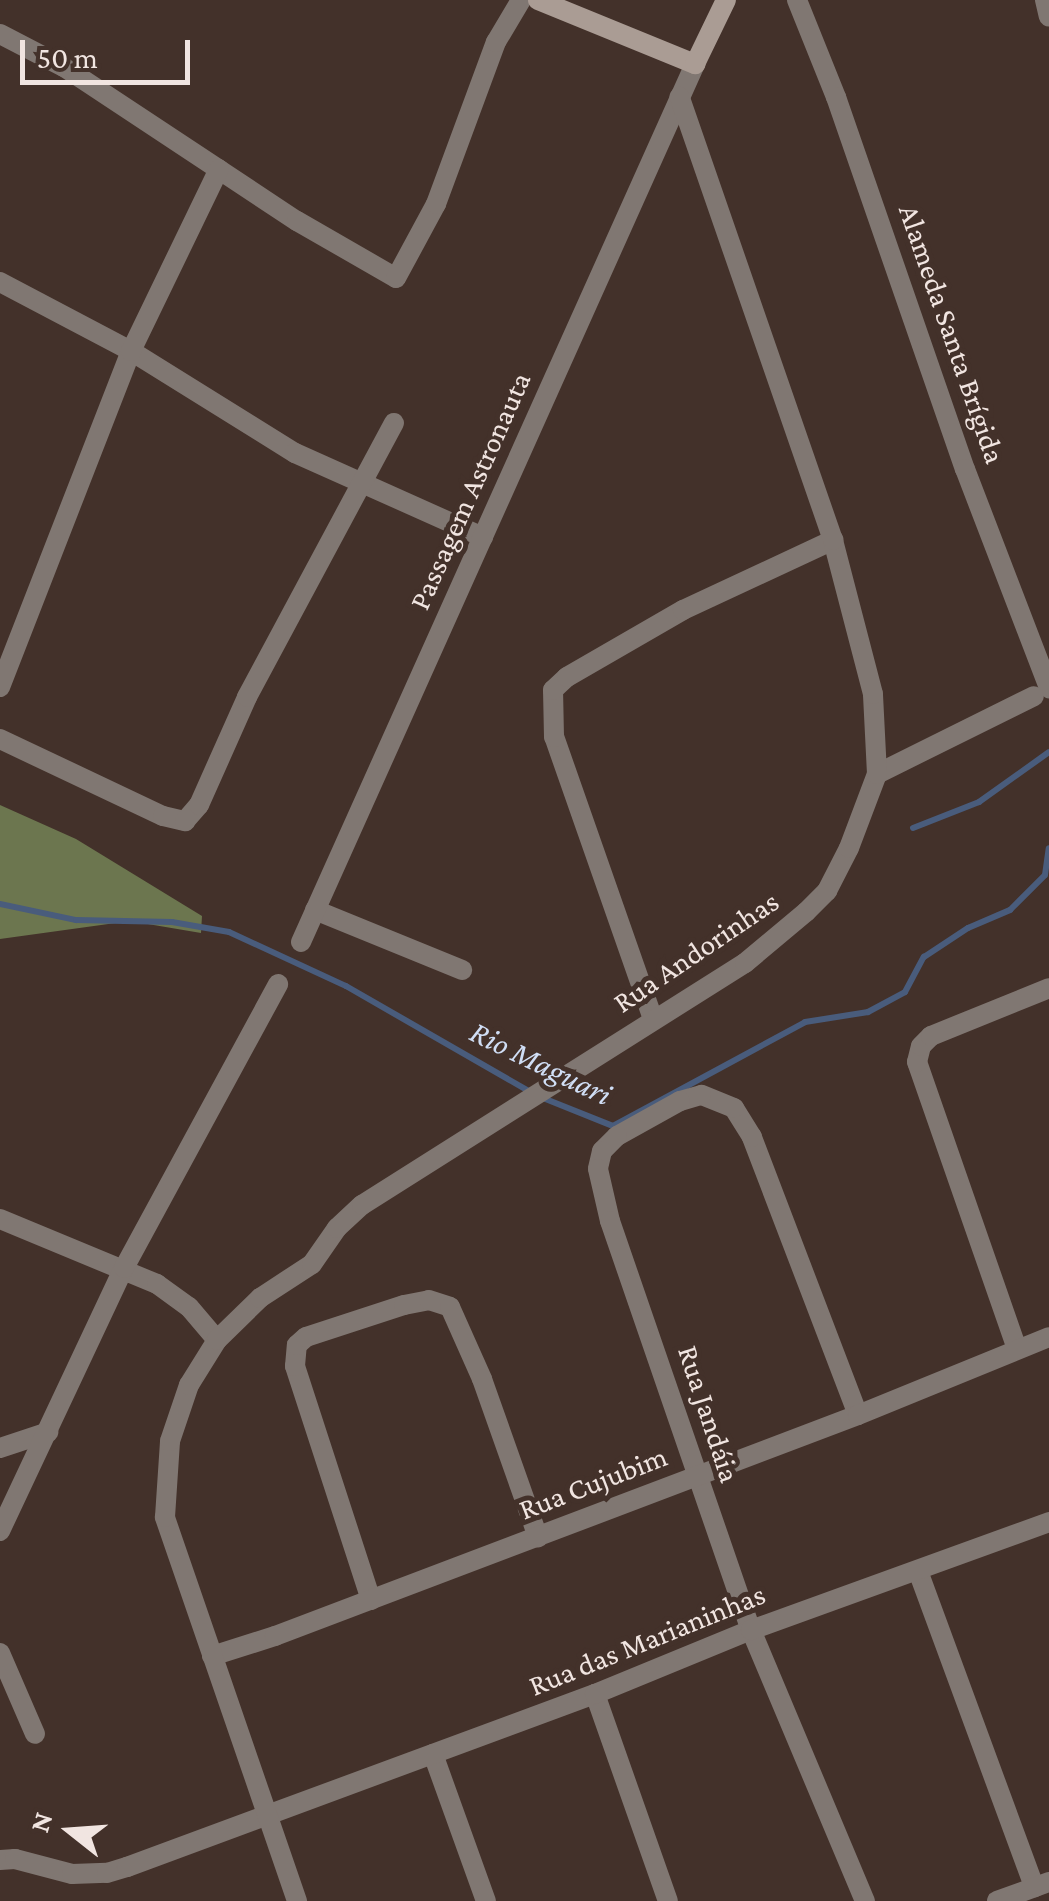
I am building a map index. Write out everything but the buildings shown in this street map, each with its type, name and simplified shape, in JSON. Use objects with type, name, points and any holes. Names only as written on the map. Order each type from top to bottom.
[{"type":"main road","points":[[538,0],[694,64],[726,0]]},
{"type":"street","points":[[0,34],[64,67],[296,221],[396,278],[436,204],[490,58],[521,0]]},
{"type":"street","name":"Alameda Santa Brígida","points":[[797,0],[836,97],[1042,692]]},
{"type":"street","points":[[1045,0],[1049,16]]},
{"type":"street","name":"Passagem Astronauta","points":[[301,942],[694,64]]},
{"type":"street","name":"Rua Andorinhas","points":[[297,1901],[165,1517],[170,1440],[189,1385],[217,1340],[260,1298],[312,1264],[330,1236],[362,1206],[744,963],[817,903],[848,848],[877,774],[873,694],[833,540],[680,96]]},
{"type":"street","points":[[0,687],[131,351],[219,168]]},
{"type":"street","points":[[0,282],[131,351],[296,454],[482,537]]},
{"type":"street","points":[[0,739],[185,821],[199,805],[290,614],[394,423]]},
{"type":"street","points":[[653,1020],[554,737],[553,690],[566,677],[683,610],[833,540]]},
{"type":"street","points":[[877,774],[1042,692]]},
{"type":"street","points":[[316,910],[462,970]]},
{"type":"street","points":[[0,1531],[124,1268],[278,984]]},
{"type":"street","points":[[1017,1349],[916,1062],[921,1046],[948,1028],[1049,988]]},
{"type":"street","name":"Rua Jandáia","points":[[858,1415],[744,1120],[723,1100],[701,1095],[680,1101],[617,1136],[600,1156],[604,1199],[751,1630],[865,1901]]},
{"type":"street","points":[[0,1218],[124,1268],[174,1294],[217,1340]]},
{"type":"street","points":[[371,1600],[300,1384],[294,1353],[306,1337],[429,1300],[450,1308],[482,1379],[538,1536]]},
{"type":"street","name":"Rua Cujubim","points":[[212,1656],[371,1600],[858,1415],[1049,1336]]},
{"type":"street","points":[[0,1448],[48,1432]]},
{"type":"street","name":"Rua das Marianinhas","points":[[0,1860],[15,1858],[72,1874],[107,1874],[595,1694],[751,1630],[1049,1522]]},
{"type":"street","points":[[918,1570],[1042,1885],[997,1901]]},
{"type":"street","points":[[0,1654],[36,1734]]},
{"type":"street","points":[[595,1694],[668,1901]]},
{"type":"street","points":[[434,1754],[486,1901]]},
{"type":"green space","points":[[0,805],[76,839],[202,916],[201,933],[130,921],[0,939]]},
{"type":"waterway","points":[[913,828],[979,802],[1049,752]]},
{"type":"waterway","name":"Rio Maguari","points":[[543,1098],[613,1126],[805,1022],[868,1012],[905,992],[924,957],[968,928],[1010,910],[1045,875],[1049,848]]},
{"type":"waterway","name":"Rio Maguari","points":[[0,904],[76,920],[172,922],[229,932],[346,986],[532,1093]]}]
